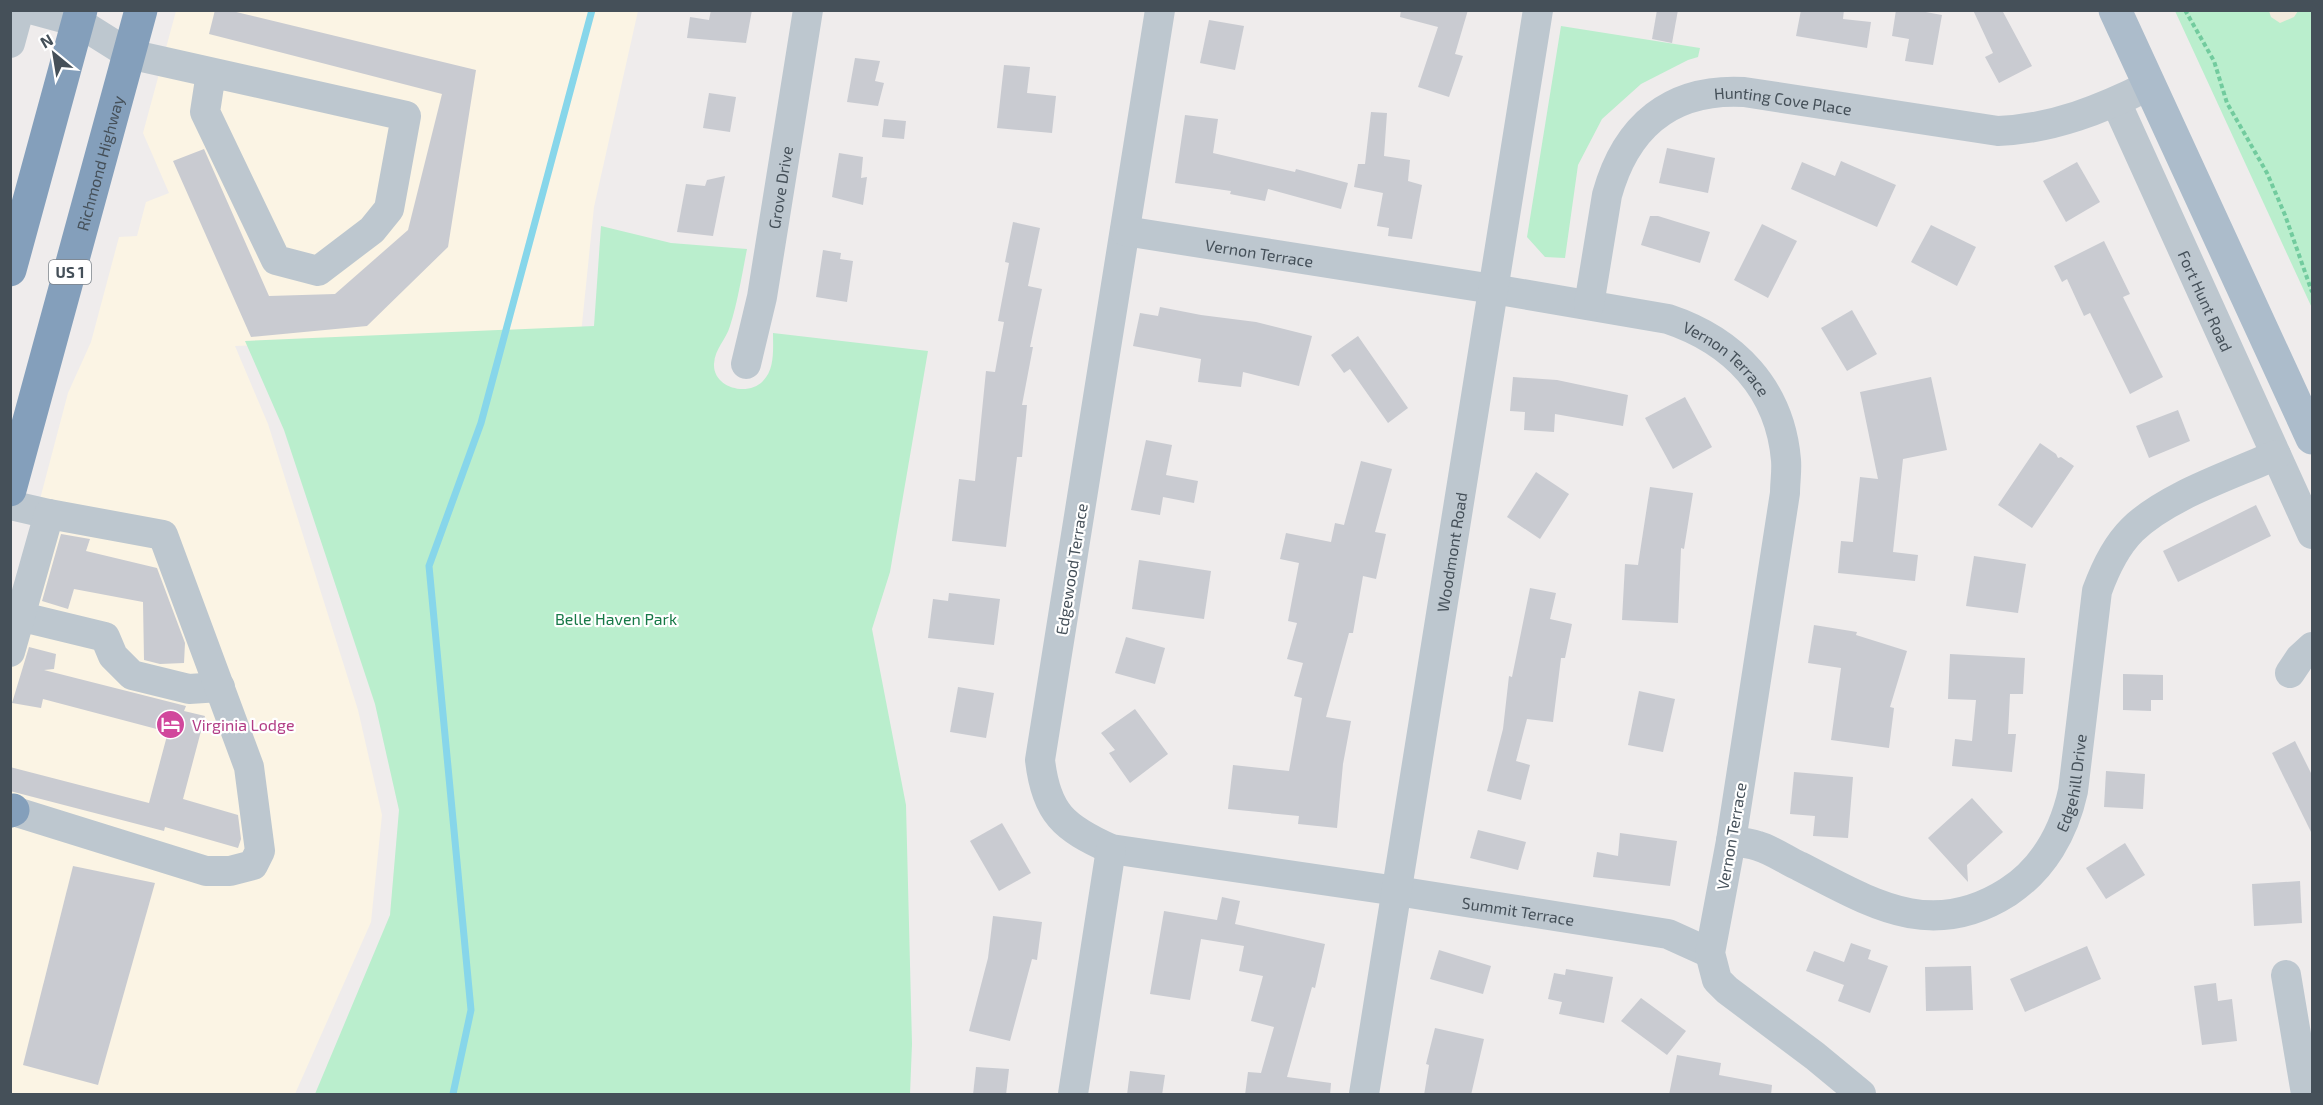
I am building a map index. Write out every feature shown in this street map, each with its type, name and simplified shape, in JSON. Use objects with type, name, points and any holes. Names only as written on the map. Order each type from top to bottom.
[{"type":"highway","name":"Richmond Highway","points":[[10,490],[141,10]]},
{"type":"highway","points":[[10,270],[79,16]]},
{"type":"main road","points":[[2115,10],[2313,438]]},
{"type":"street","points":[[10,43],[19,10]]},
{"type":"street","points":[[34,10],[79,16],[129,54],[406,116],[389,209],[372,230],[318,272],[276,260],[205,112],[211,73]]},
{"type":"street","name":"Grove Drive","points":[[746,363],[762,297],[808,10]]},
{"type":"street","name":"Edgewood Terrace","points":[[1111,849],[1082,836],[1062,820],[1043,784],[1040,760],[1160,10]]},
{"type":"street","name":"Woodmont Road","points":[[1364,1095],[1538,10]]},
{"type":"street","points":[[2116,102],[2150,85]]},
{"type":"street","name":"Hunting Cove Place","points":[[1589,305],[1612,177],[1624,150],[1639,131],[1656,115],[1677,102],[1696,95],[1724,91],[1744,92],[1998,131],[2047,126],[2116,102]]},
{"type":"street","name":"Fort Hunt Road","points":[[2116,102],[2313,534]]},
{"type":"street","name":"Vernon Terrace","points":[[1125,231],[1668,319],[1692,327],[1717,341],[1739,358],[1758,381],[1772,405],[1782,433],[1786,461],[1785,493],[1731,841],[1710,953]]},
{"type":"street","name":"Edgehill Drive","points":[[1731,841],[1759,846],[1875,904],[1914,915],[1939,916],[1967,911],[1994,901],[2015,887],[2034,870],[2047,854],[2060,833],[2069,810],[2097,591],[2106,568],[2132,531],[2169,503],[2276,455]]},
{"type":"street","points":[[10,505],[163,536],[249,767],[260,851],[253,865],[230,871],[206,871],[11,810]]},
{"type":"street","points":[[10,652],[16,616],[49,514]]},
{"type":"street","points":[[16,616],[105,637],[113,656],[132,675],[189,689],[220,687]]},
{"type":"street","points":[[2290,674],[2300,657],[2313,647]]},
{"type":"street","points":[[1072,1095],[1111,849]]},
{"type":"street","name":"Summit Terrace","points":[[1111,849],[1668,934],[1710,953]]},
{"type":"street","points":[[1710,953],[1717,980],[1727,990],[1850,1090]]},
{"type":"street","points":[[2286,975],[2306,1095]]},
{"type":"path","points":[[2185,10],[2214,61],[2227,103],[2267,173],[2289,224],[2313,292]]},
{"type":"shaded area","points":[[176,11],[638,11],[594,207],[581,334],[235,346],[268,424],[358,710],[382,815],[371,922],[295,1094],[11,1094],[11,609],[68,393],[91,342],[119,237],[137,236],[146,202],[169,193],[143,133]]},
{"type":"green space","points":[[2175,11],[2312,11],[2312,308]]},
{"type":"green space","points":[[1561,26],[1700,48],[1698,57],[1641,84],[1602,119],[1578,165],[1565,258],[1545,257],[1527,237]]},
{"type":"green space","name":"Belle Haven Park","points":[[601,226],[671,243],[747,249],[733,317],[716,353],[714,364],[719,379],[732,388],[757,386],[767,376],[772,358],[773,333],[928,351],[890,572],[872,629],[906,805],[912,1044],[910,1094],[315,1094],[390,915],[399,810],[375,704],[284,430],[245,341],[594,326]]},
{"type":"sand","points":[[2269,11],[2298,11],[2294,17],[2280,23],[2271,17]]},
{"type":"building","points":[[215,10],[228,10],[476,70],[448,247],[367,326],[251,337],[173,161],[204,149],[269,296],[335,294],[408,230],[442,94],[209,34]]},
{"type":"building","points":[[711,10],[752,10],[746,43],[687,38],[690,17],[709,20]]},
{"type":"building","points":[[1401,10],[1468,10],[1455,54],[1463,56],[1449,97],[1418,87],[1438,27],[1400,17]]},
{"type":"building","points":[[1657,10],[1678,10],[1672,43],[1652,39]]},
{"type":"building","points":[[1801,10],[1844,10],[1843,19],[1871,22],[1867,48],[1796,36]]},
{"type":"building","points":[[1896,10],[1915,10],[1942,15],[1933,65],[1905,61],[1909,39],[1892,36]]},
{"type":"building","points":[[1973,10],[2002,10],[2032,66],[1999,83],[1985,57],[1993,53]]},
{"type":"building","points":[[1209,20],[1244,26],[1235,70],[1200,63]]},
{"type":"building","points":[[855,58],[880,61],[875,81],[884,83],[878,106],[847,102]]},
{"type":"building","points":[[1004,65],[1030,67],[1027,93],[1056,96],[1052,133],[997,128]]},
{"type":"building","points":[[709,93],[736,97],[730,132],[703,128]]},
{"type":"building","points":[[1371,112],[1387,113],[1384,156],[1410,160],[1408,181],[1422,185],[1412,239],[1388,236],[1389,228],[1377,226],[1383,193],[1354,187],[1358,164],[1365,164]]},
{"type":"building","points":[[1185,115],[1218,119],[1213,153],[1295,172],[1296,169],[1348,183],[1341,209],[1268,189],[1265,201],[1230,194],[1231,191],[1175,183]]},
{"type":"building","points":[[884,119],[906,121],[904,139],[882,137]]},
{"type":"building","points":[[1667,148],[1715,158],[1708,193],[1659,183]]},
{"type":"building","points":[[839,153],[863,157],[861,178],[867,177],[863,205],[832,197]]},
{"type":"building","points":[[1841,161],[1896,185],[1877,227],[1791,189],[1802,162],[1835,176]]},
{"type":"building","points":[[2077,162],[2100,202],[2066,222],[2043,181]]},
{"type":"building","points":[[725,176],[713,236],[677,232],[686,184],[705,186],[707,180]]},
{"type":"building","points":[[1650,216],[1658,216],[1710,232],[1700,263],[1641,245]]},
{"type":"building","points":[[1013,222],[1040,228],[1028,286],[1042,289],[1030,347],[1033,347],[1022,405],[1027,405],[1022,457],[1017,457],[1006,547],[952,541],[959,479],[975,481],[986,371],[995,372],[1004,322],[998,321],[1009,263],[1005,262]]},
{"type":"building","points":[[1762,224],[1797,241],[1768,298],[1734,280]]},
{"type":"building","points":[[1931,225],[1976,247],[1957,286],[1911,262]]},
{"type":"building","points":[[2104,241],[2130,294],[2123,297],[2163,377],[2130,394],[2090,313],[2084,316],[2067,279],[2062,282],[2054,266]]},
{"type":"building","points":[[823,250],[841,253],[840,259],[853,261],[847,302],[816,297]]},
{"type":"building","points":[[1160,307],[1256,322],[1312,336],[1299,386],[1243,372],[1241,387],[1198,382],[1201,359],[1133,346],[1140,313],[1158,316]]},
{"type":"building","points":[[1852,310],[1877,354],[1847,371],[1821,328]]},
{"type":"building","points":[[1358,336],[1408,408],[1388,423],[1350,369],[1344,373],[1331,355]]},
{"type":"building","points":[[1513,377],[1557,380],[1628,395],[1623,426],[1555,414],[1554,432],[1524,430],[1525,412],[1510,411]]},
{"type":"building","points":[[1931,377],[1947,450],[1903,459],[1893,552],[1918,555],[1915,581],[1838,573],[1841,541],[1853,542],[1860,477],[1878,479],[1860,392]]},
{"type":"building","points":[[1685,397],[1712,447],[1673,469],[1645,418]]},
{"type":"building","points":[[2178,410],[2190,441],[2149,458],[2136,426]]},
{"type":"building","points":[[1146,440],[1172,445],[1166,475],[1198,481],[1194,503],[1163,497],[1160,515],[1131,510]]},
{"type":"building","points":[[2040,443],[2058,458],[2061,457],[2074,466],[2032,528],[1998,505]]},
{"type":"building","points":[[1361,461],[1392,469],[1375,532],[1386,534],[1376,579],[1363,576],[1353,633],[1349,633],[1326,717],[1351,721],[1343,764],[1337,828],[1298,824],[1299,816],[1228,809],[1233,765],[1289,771],[1302,698],[1294,696],[1303,663],[1287,659],[1297,623],[1288,621],[1299,563],[1280,559],[1286,533],[1331,542],[1335,523],[1344,525]]},
{"type":"building","points":[[1536,472],[1569,494],[1540,539],[1507,517]]},
{"type":"building","points":[[1650,487],[1693,493],[1684,549],[1681,548],[1678,623],[1622,620],[1625,564],[1638,565]]},
{"type":"building","points":[[2256,505],[2271,536],[2178,582],[2163,551]]},
{"type":"building","points":[[61,534],[90,539],[86,551],[157,568],[185,643],[184,663],[160,664],[144,660],[143,602],[74,589],[68,609],[42,601]]},
{"type":"building","points":[[1974,556],[2026,564],[2018,613],[1966,606]]},
{"type":"building","points":[[1139,560],[1211,571],[1204,619],[1132,609]]},
{"type":"building","points":[[1530,588],[1556,593],[1550,619],[1572,624],[1565,658],[1561,658],[1553,722],[1527,719],[1516,761],[1530,765],[1521,800],[1487,791],[1503,729],[1509,676],[1512,677]]},
{"type":"building","points":[[949,593],[1000,599],[994,645],[928,638],[933,599],[948,601]]},
{"type":"building","points":[[1814,625],[1857,632],[1856,635],[1907,651],[1890,707],[1894,708],[1889,748],[1831,740],[1841,668],[1808,663]]},
{"type":"building","points":[[1126,637],[1165,648],[1155,684],[1115,673]]},
{"type":"building","points":[[29,647],[56,654],[54,669],[44,670],[186,706],[184,711],[205,716],[183,799],[238,815],[241,839],[238,848],[165,827],[164,831],[10,791],[10,767],[149,803],[168,732],[43,699],[41,708],[12,703]]},
{"type":"building","points":[[1950,654],[2025,658],[2023,694],[2010,694],[2008,734],[2016,734],[2012,772],[1952,766],[1955,739],[1972,741],[1976,700],[1948,699]]},
{"type":"building","points":[[2123,674],[2163,675],[2163,700],[2151,700],[2151,711],[2123,710]]},
{"type":"building","points":[[958,687],[994,693],[986,738],[950,732]]},
{"type":"building","points":[[1639,691],[1675,699],[1663,752],[1628,745]]},
{"type":"building","points":[[1135,709],[1168,754],[1130,783],[1109,753],[1115,750],[1101,733]]},
{"type":"building","points":[[2295,741],[2313,777],[2313,836],[2272,753]]},
{"type":"building","points":[[2106,771],[2145,774],[2143,809],[2104,807]]},
{"type":"building","points":[[1794,772],[1853,777],[1848,838],[1813,836],[1815,816],[1790,814]]},
{"type":"building","points":[[1972,798],[2003,832],[1967,865],[1968,882],[1928,838]]},
{"type":"building","points":[[1002,823],[1031,873],[999,891],[970,841]]},
{"type":"building","points":[[1478,830],[1526,842],[1518,870],[1470,858]]},
{"type":"building","points":[[1620,833],[1677,841],[1670,886],[1593,877],[1597,852],[1618,856]]},
{"type":"building","points":[[2125,843],[2145,875],[2106,899],[2086,868]]},
{"type":"building","points":[[73,866],[155,883],[98,1085],[23,1065]]},
{"type":"building","points":[[2300,881],[2302,923],[2254,926],[2252,884]]},
{"type":"building","points":[[1222,897],[1240,901],[1235,924],[1325,944],[1315,988],[1312,987],[1287,1077],[1331,1083],[1330,1095],[1245,1095],[1248,1072],[1261,1073],[1274,1027],[1251,1021],[1263,976],[1239,971],[1244,946],[1201,939],[1190,1000],[1150,994],[1164,911],[1217,920]]},
{"type":"building","points":[[993,916],[1042,922],[1037,960],[1032,959],[1010,1041],[969,1031],[988,958]]},
{"type":"building","points":[[1851,943],[1871,950],[1868,959],[1888,966],[1870,1013],[1838,1001],[1844,985],[1806,971],[1814,951],[1844,962]]},
{"type":"building","points":[[2087,946],[2101,979],[2025,1012],[2010,979]]},
{"type":"building","points":[[1439,950],[1491,966],[1483,994],[1430,979]]},
{"type":"building","points":[[1971,966],[1973,1010],[1926,1011],[1925,967]]},
{"type":"building","points":[[1566,969],[1613,977],[1604,1023],[1559,1014],[1562,1002],[1548,999],[1554,973],[1565,975]]},
{"type":"building","points":[[2216,983],[2218,1001],[2232,999],[2237,1041],[2202,1045],[2194,986]]},
{"type":"building","points":[[1641,998],[1686,1031],[1667,1055],[1621,1021]]},
{"type":"building","points":[[1435,1028],[1484,1039],[1471,1095],[1424,1095],[1429,1065],[1426,1064]]},
{"type":"building","points":[[1677,1055],[1721,1063],[1719,1075],[1772,1085],[1771,1095],[1669,1095]]},
{"type":"building","points":[[976,1067],[1009,1069],[1006,1095],[973,1095]]},
{"type":"building","points":[[1130,1071],[1165,1075],[1162,1095],[1127,1095]]},
{"type":"waterway","points":[[453,1094],[471,1010],[429,566],[481,423],[592,10]]},
{"type":"place","name":"Virginia Lodge","points":[[171,724]]}]
